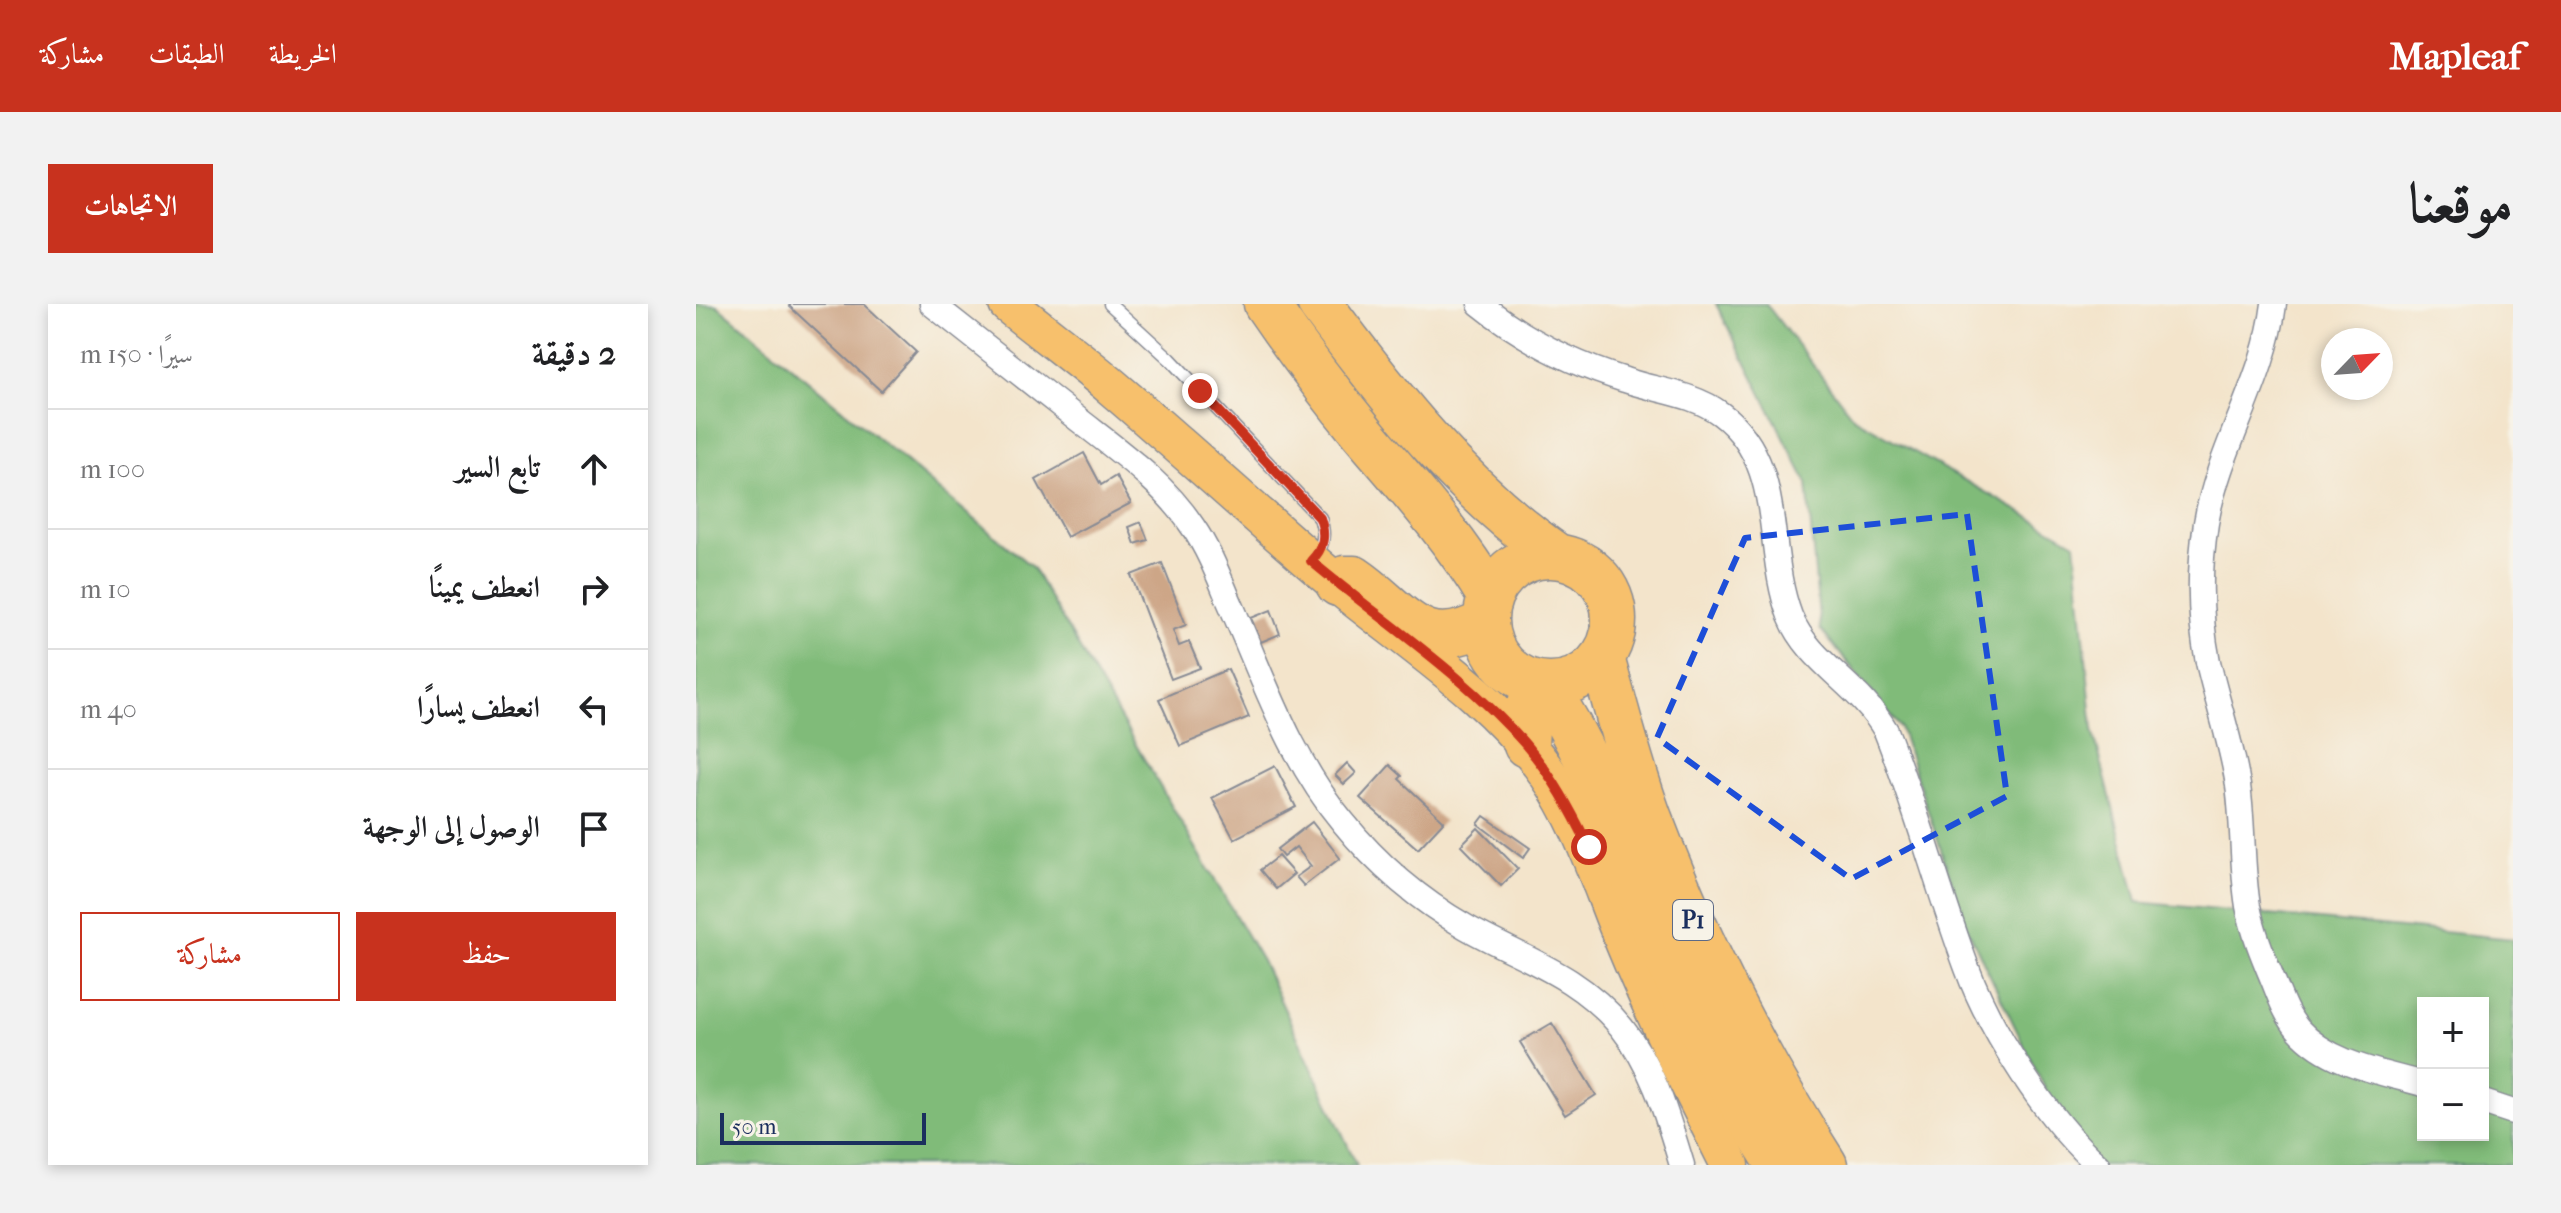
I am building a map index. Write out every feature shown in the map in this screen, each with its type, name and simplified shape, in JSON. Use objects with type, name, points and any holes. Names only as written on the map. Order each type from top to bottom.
[{"type":"highway","points":[[1266,304],[1323,383],[1441,524],[1468,561],[1511,653]]},
{"type":"highway","points":[[1320,304],[1410,419],[1445,457],[1518,529],[1557,556]]},
{"type":"highway","points":[[1324,572],[1354,578],[1413,627],[1426,633],[1451,636],[1511,653],[1560,684],[1577,679],[1591,670],[1602,658],[1612,637],[1614,615],[1609,593],[1596,575],[1578,562],[1557,556],[1535,557],[1516,565],[1500,579],[1511,653],[1509,707],[1516,734]]},
{"type":"highway","points":[[1426,654],[1460,658],[1511,653]]},
{"type":"highway","name":"P1","points":[[1511,653],[1565,716],[1600,787],[1642,900],[1675,975],[1723,1071],[1779,1165]]},
{"type":"highway","name":"P1","points":[[1602,658],[1649,815],[1723,990],[1755,1051],[1825,1165]]},
{"type":"main road","points":[[1008,304],[1111,386],[1516,734],[1553,781],[1576,820],[1644,986],[1730,1165]]},
{"type":"street","points":[[932,304],[1140,468],[1178,506],[1207,550],[1296,751],[1341,820],[1388,871],[1431,905],[1467,927],[1555,970],[1601,1006],[1630,1040],[1654,1080],[1682,1165]]},
{"type":"street","points":[[1480,304],[1522,333],[1593,369],[1702,402],[1735,425],[1747,440],[1764,476],[1785,600],[1794,624],[1807,647],[1877,716],[1893,748],[1968,971],[1991,1019],[2064,1131],[2098,1165]]},
{"type":"street","points":[[2274,304],[2265,350],[2216,479],[2206,523],[2201,569],[2202,614],[2208,660],[2237,778],[2248,904],[2261,952],[2295,1026],[2327,1053],[2417,1082]]},
{"type":"street","points":[[2489,1104],[2513,1112]]},
{"type":"lane","points":[[1110,304],[1170,359],[1320,518],[1324,536],[1318,554],[1324,572]]},
{"type":"highlighted area","points":[[1967,514],[2007,796],[1851,879],[1657,738],[1745,538]]},
{"type":"green space","points":[[696,304],[717,305],[1032,567],[1262,961],[1357,1165],[696,1165]]},
{"type":"green space","points":[[1716,304],[1766,304],[1853,417],[2075,543],[2093,730],[2137,902],[2513,939],[2513,1165],[2082,1165],[1967,928],[1900,727],[1820,629],[1807,483]]},
{"type":"building","points":[[864,304],[916,352],[881,391],[789,306]]},
{"type":"building","points":[[1084,453],[1101,485],[1116,476],[1131,503],[1067,537],[1036,480]]},
{"type":"building","points":[[1141,522],[1148,540],[1135,544],[1129,527]]},
{"type":"building","points":[[1162,563],[1186,625],[1173,630],[1179,646],[1189,642],[1200,668],[1171,679],[1131,575]]},
{"type":"building","points":[[1271,610],[1280,634],[1261,642],[1251,618]]},
{"type":"building","points":[[1228,669],[1249,717],[1180,746],[1159,699]]},
{"type":"building","points":[[1347,763],[1356,773],[1344,784],[1335,775]]},
{"type":"building","points":[[1390,765],[1402,776],[1399,779],[1444,821],[1418,849],[1360,798]]},
{"type":"building","points":[[1275,766],[1296,807],[1234,839],[1212,798]]},
{"type":"building","points":[[1484,816],[1530,848],[1523,858],[1478,824]]},
{"type":"building","points":[[1312,822],[1340,858],[1304,886],[1296,877],[1311,866],[1296,847],[1283,857],[1277,849]]},
{"type":"building","points":[[1478,828],[1518,869],[1501,886],[1461,845]]},
{"type":"building","points":[[1278,856],[1294,874],[1276,889],[1260,870]]},
{"type":"building","points":[[1552,1023],[1596,1095],[1565,1115],[1520,1042]]},
{"type":"route","points":[[1200,391],[1320,518],[1324,536],[1322,546],[1311,561],[1454,675],[1506,723],[1545,769],[1589,847]]}]
